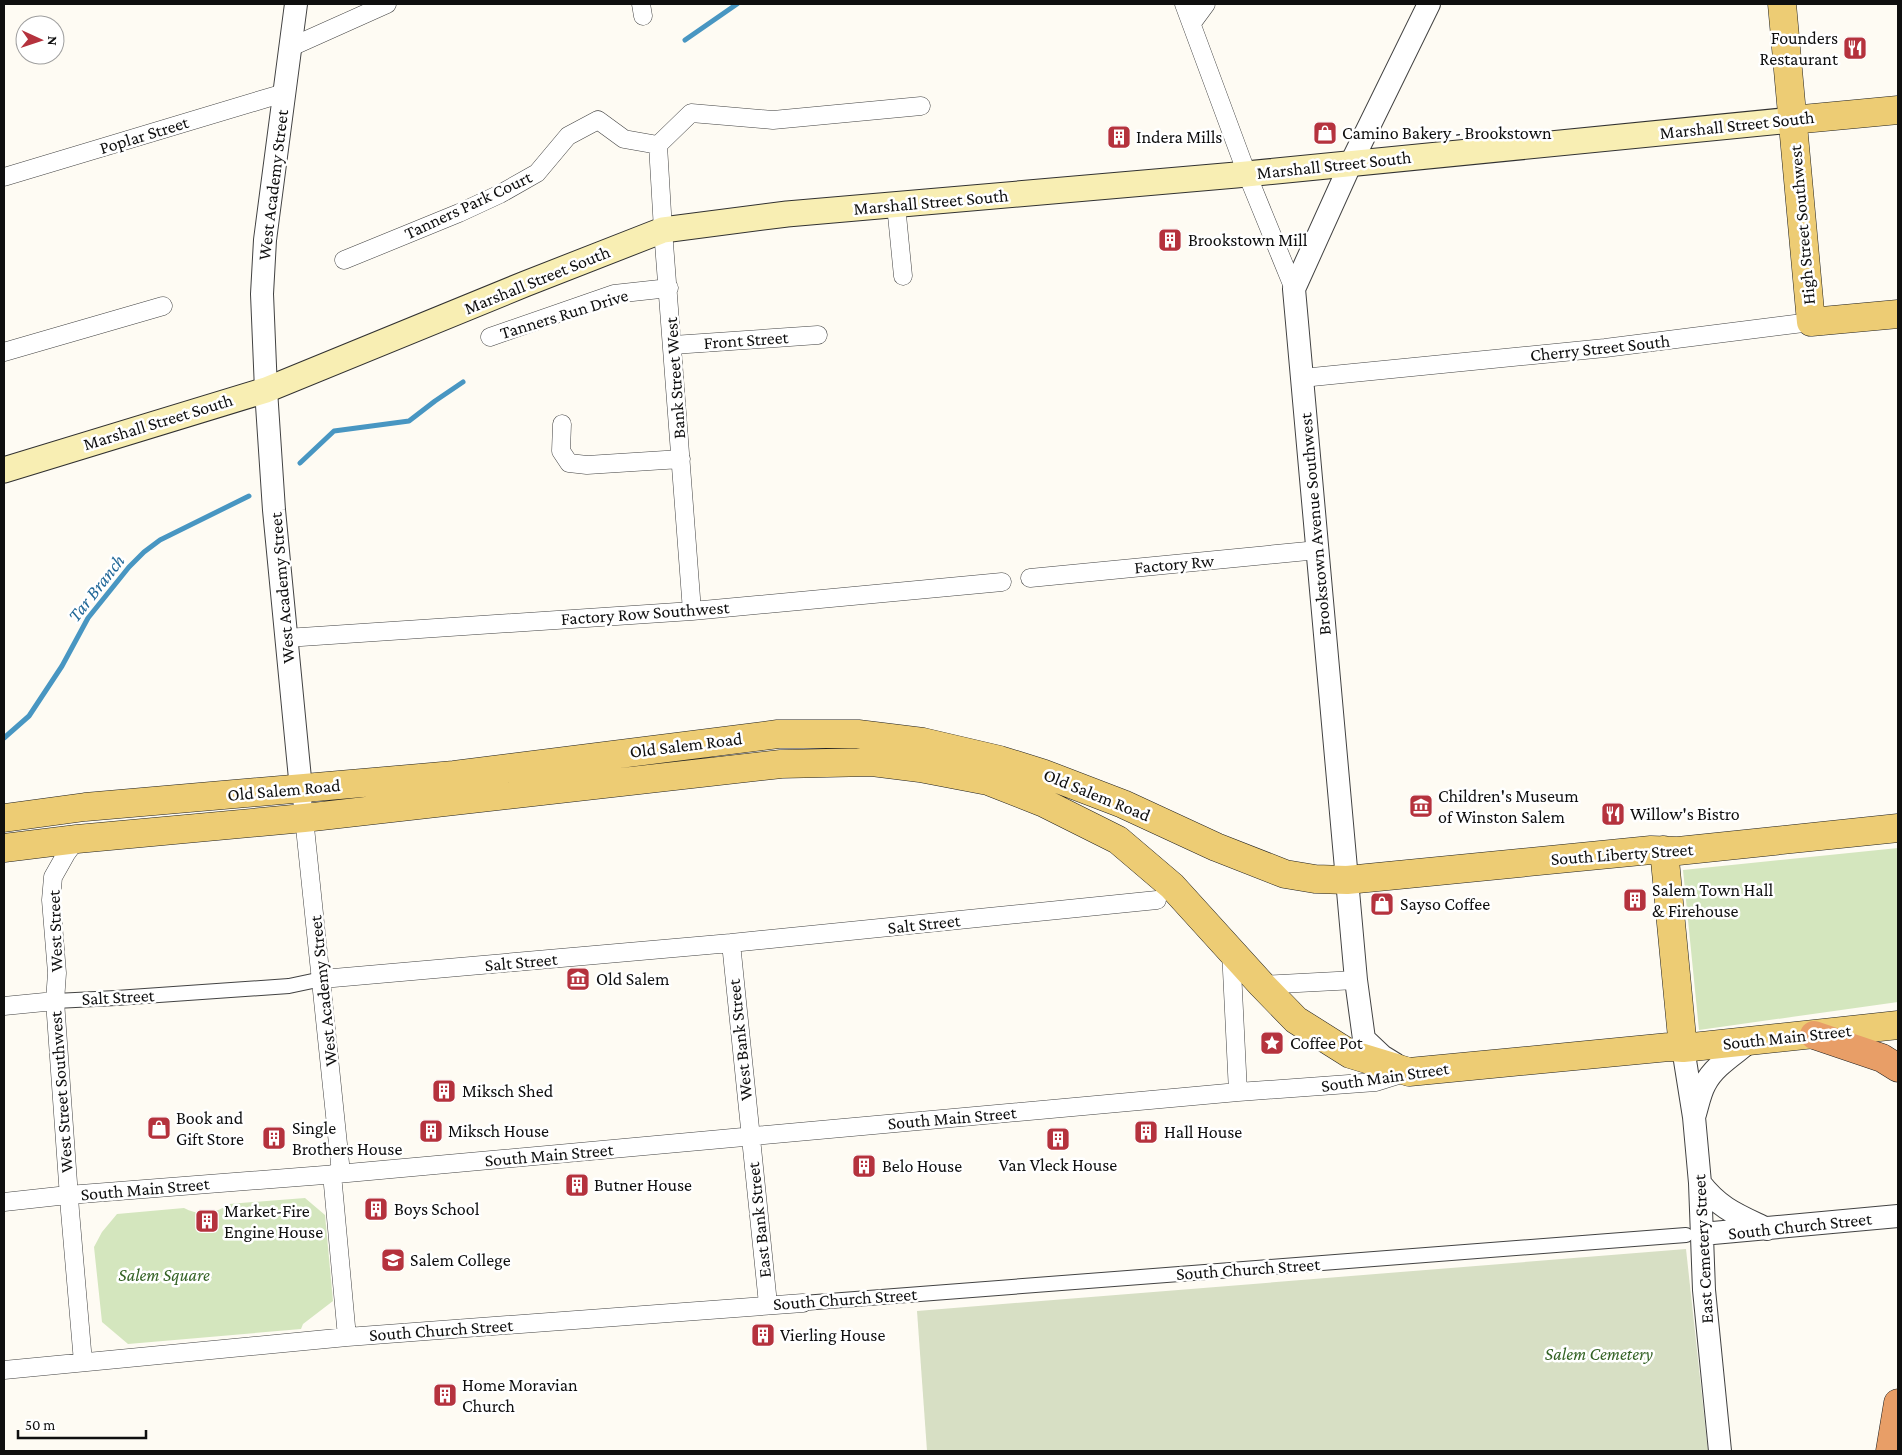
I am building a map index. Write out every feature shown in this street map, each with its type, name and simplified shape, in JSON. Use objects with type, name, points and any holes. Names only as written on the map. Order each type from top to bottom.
[{"type":"highway","points":[[1814,1035],[1882,1058],[1898,1068]]},
{"type":"highway","points":[[1890,1451],[1898,1403]]},
{"type":"main road","name":"High Street Southwest","points":[[1781,5],[1812,322]]},
{"type":"main road","name":"Marshall Street South","points":[[4,470],[266,390],[663,230],[787,214],[1247,174],[1898,110]]},
{"type":"main road","name":"Cherry Street South","points":[[1812,322],[1898,314]]},
{"type":"main road","name":"Old Salem Road","points":[[4,818],[85,807],[454,775],[778,734],[858,734],[923,742],[1042,773],[1123,804],[1216,847],[1285,874],[1315,880],[1346,880]]},
{"type":"main road","name":"Old Salem Road","points":[[4,848],[78,839],[304,818],[781,764],[872,762],[920,768],[988,781],[1044,803],[1118,840],[1172,886],[1296,1020],[1350,1054],[1409,1072]]},
{"type":"main road","name":"South Liberty Street","points":[[1346,880],[1651,850],[1678,851],[1898,828]]},
{"type":"main road","points":[[1664,850],[1683,1048]]},
{"type":"main road","name":"South Main Street","points":[[1409,1072],[1668,1047],[1683,1048],[1898,1025]]},
{"type":"street","name":"West Academy Street","points":[[296,4],[265,240],[262,294],[274,510],[301,789],[322,979],[348,1337]]},
{"type":"street","points":[[290,47],[387,4]]},
{"type":"street","points":[[1184,4],[1247,174],[1294,289]]},
{"type":"street","points":[[1192,23],[1206,4]]},
{"type":"street","name":"Brookstown Avenue Southwest","points":[[1409,1072],[1382,1056],[1364,1039],[1346,880],[1294,289],[1351,163],[1429,4]]},
{"type":"street","name":"Poplar Street","points":[[4,177],[284,93]]},
{"type":"street","points":[[658,145],[691,113],[773,120],[921,106]]},
{"type":"street","name":"Tanners Park Court","points":[[344,260],[500,194],[537,173],[568,136],[598,120],[624,139],[658,145]]},
{"type":"street","name":"Bank Street West","points":[[658,145],[692,611]]},
{"type":"street","points":[[896,205],[903,276]]},
{"type":"street","name":"Tanners Run Drive","points":[[490,337],[614,294],[668,288]]},
{"type":"street","points":[[4,352],[163,306]]},
{"type":"street","name":"Cherry Street South","points":[[1302,378],[1605,348],[1812,322]]},
{"type":"street","name":"Front Street","points":[[673,345],[818,336]]},
{"type":"street","points":[[562,424],[561,451],[569,463],[587,465],[681,459]]},
{"type":"street","name":"Factory Rw","points":[[1030,578],[1318,550]]},
{"type":"street","name":"Factory Row Southwest","points":[[286,638],[692,611],[1002,582]]},
{"type":"street","name":"West Street","points":[[55,1001],[57,973],[51,900],[53,877],[66,854],[78,839]]},
{"type":"street","name":"Salt Street","points":[[4,1006],[289,986],[322,979],[731,943],[1157,900]]},
{"type":"street","name":"West Bank Street","points":[[731,943],[750,1136]]},
{"type":"street","points":[[1231,950],[1238,1092]]},
{"type":"street","points":[[1262,985],[1356,980]]},
{"type":"street","name":"West Street Southwest","points":[[55,1001],[68,1195],[84,1362]]},
{"type":"street","points":[[1694,1117],[1701,1092],[1708,1079],[1716,1069],[1750,1041]]},
{"type":"street","name":"East Cemetery Street","points":[[1683,1048],[1694,1117],[1700,1183],[1694,1235],[1704,1290],[1720,1451]]},
{"type":"street","name":"South Main Street","points":[[4,1202],[68,1195],[336,1174],[1238,1092],[1376,1082],[1409,1072]]},
{"type":"street","name":"East Bank Street","points":[[750,1136],[768,1304]]},
{"type":"street","points":[[1700,1183],[1720,1206],[1768,1229]]},
{"type":"street","name":"South Church Street","points":[[4,1370],[348,1337],[1694,1235],[1898,1216]]},
{"type":"green space","points":[[1898,848],[1898,1002],[1699,1030],[1683,870]]},
{"type":"green space","name":"Salem Square","points":[[305,1198],[325,1215],[333,1301],[303,1324],[301,1329],[128,1344],[102,1322],[94,1247],[102,1232],[117,1214],[184,1208],[190,1211],[207,1213],[229,1204]]},
{"type":"green space","name":"Salem Cemetery","points":[[1686,1249],[1708,1451],[927,1451],[917,1311]]},
{"type":"waterway","name":"Tar Branch","points":[[685,40],[737,4]]},
{"type":"waterway","name":"Tar Branch","points":[[300,463],[334,431],[409,421],[463,382]]},
{"type":"waterway","name":"Tar Branch","points":[[4,738],[29,716],[62,666],[88,618],[129,567],[144,552],[160,540],[249,496]]},
{"type":"place","name":"Founders Restaurant","points":[[1855,48]]},
{"type":"place","name":"Camino Bakery - Brookstown","points":[[1325,133]]},
{"type":"place","name":"Indera Mills","points":[[1119,137]]},
{"type":"place","name":"Brookstown Mill","points":[[1170,240]]},
{"type":"place","name":"Children's Museum of Winston Salem","points":[[1421,806]]},
{"type":"place","name":"Willow's Bistro","points":[[1613,814]]},
{"type":"place","name":"Salem Town Hall & Firehouse","points":[[1635,900]]},
{"type":"place","name":"Sayso Coffee","points":[[1382,904]]},
{"type":"place","name":"Old Salem","points":[[578,979]]},
{"type":"place","name":"Coffee Pot","points":[[1272,1043]]},
{"type":"place","name":"Miksch Shed","points":[[444,1091]]},
{"type":"place","name":"Book and Gift Store","points":[[159,1128]]},
{"type":"place","name":"Miksch House","points":[[431,1131]]},
{"type":"place","name":"Hall House","points":[[1146,1132]]},
{"type":"place","name":"Single Brothers House","points":[[274,1138]]},
{"type":"place","name":"Van Vleck House","points":[[1058,1139]]},
{"type":"place","name":"Belo House","points":[[864,1166]]},
{"type":"place","name":"Butner House","points":[[577,1185]]},
{"type":"place","name":"Boys School","points":[[376,1209]]},
{"type":"place","name":"Market-Fire Engine House","points":[[207,1221]]},
{"type":"place","name":"Salem College","points":[[393,1260]]},
{"type":"place","name":"Vierling House","points":[[763,1335]]},
{"type":"place","name":"Home Moravian Church","points":[[445,1395]]}]
